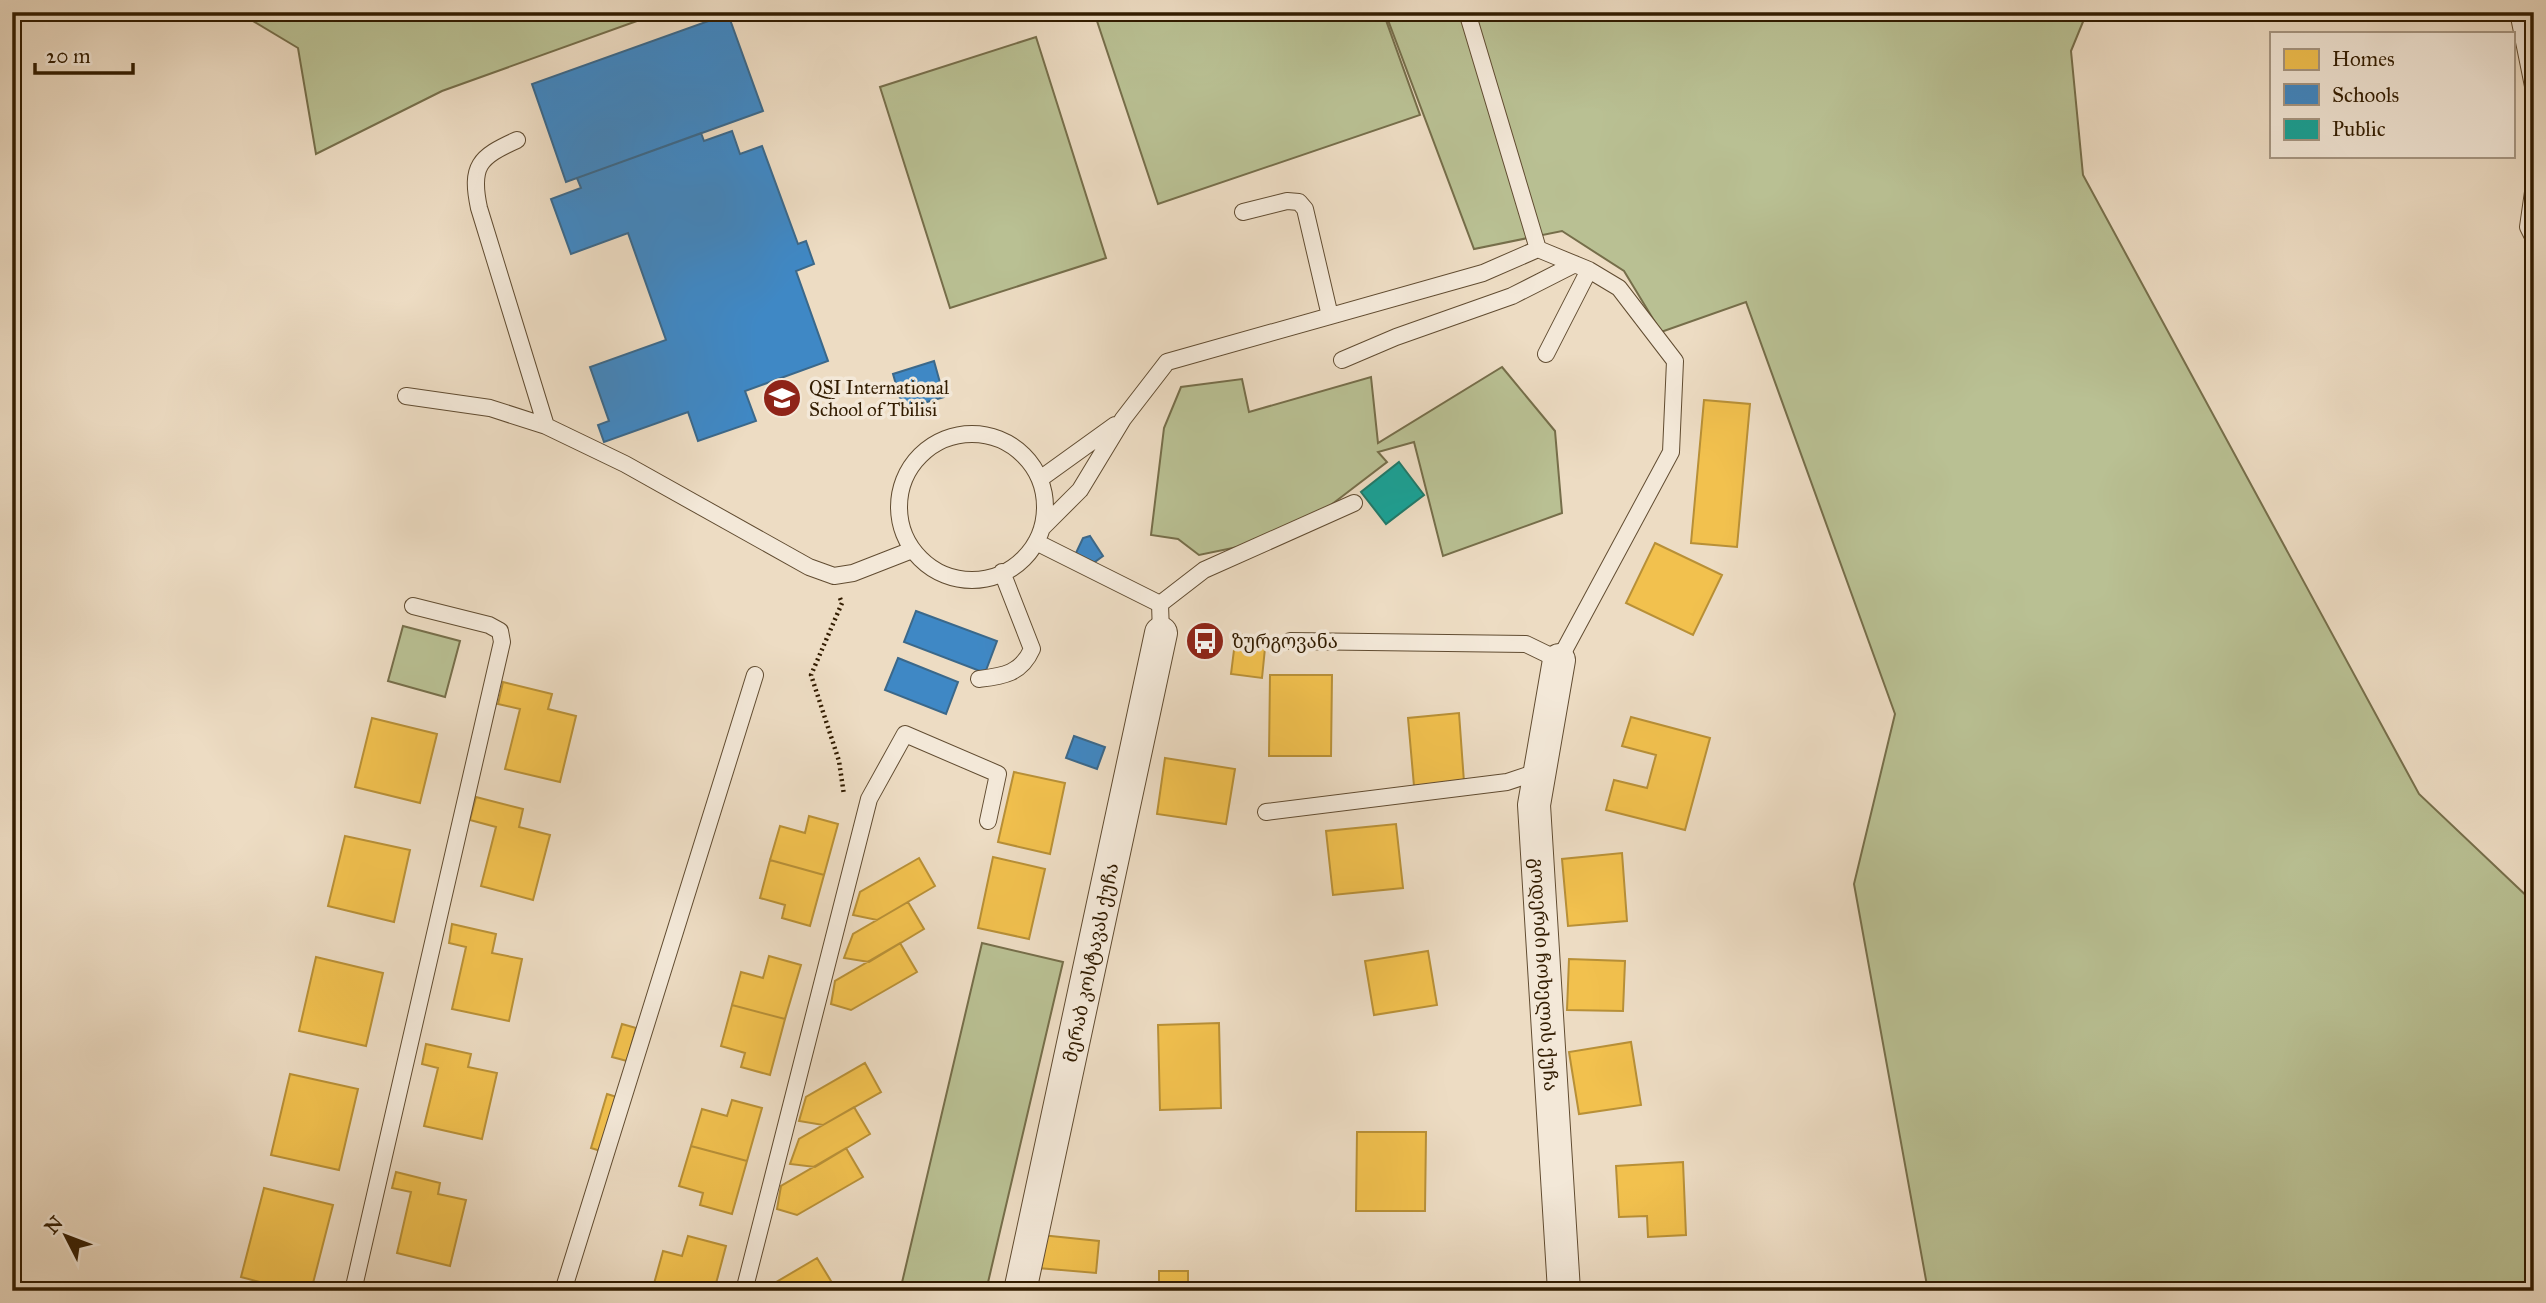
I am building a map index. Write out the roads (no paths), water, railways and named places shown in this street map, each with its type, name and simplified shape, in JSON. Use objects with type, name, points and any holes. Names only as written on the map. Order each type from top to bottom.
[{"type":"street","name":"მერაბ კოსტავას ქუჩა","points":[[1020,1291],[1161,619]]},
{"type":"street","name":"გოდერძი ჩოხელის ქუჩა","points":[[1559,660],[1534,805],[1564,1291]]},
{"type":"lane","points":[[1467,12],[1538,249]]},
{"type":"lane","points":[[2518,12],[2534,91]]},
{"type":"lane","points":[[517,140],[489,152],[478,168],[474,186],[546,426]]},
{"type":"lane","points":[[2534,185],[2528,227],[2534,239]]},
{"type":"lane","points":[[1243,212],[1287,201],[1299,202],[1305,209],[1330,316]]},
{"type":"lane","points":[[1039,535],[1045,495],[1040,480],[1029,460],[1021,452],[992,435],[969,433],[947,438],[927,448],[911,465],[901,485],[898,508],[901,530],[912,550],[933,570],[961,580],[991,578],[1017,565],[1039,535],[1080,489],[1122,419],[1167,362],[1483,273],[1538,249],[1582,267],[1619,288],[1675,361],[1671,452],[1559,660],[1526,644],[1290,641]]},
{"type":"lane","points":[[1546,355],[1582,267]]},
{"type":"lane","points":[[1342,360],[1582,267]]},
{"type":"lane","points":[[406,396],[489,408],[546,426],[625,464],[809,567],[834,576],[853,573],[912,550]]},
{"type":"lane","points":[[1040,480],[1122,419]]},
{"type":"lane","points":[[1039,535],[1161,619],[1204,570],[1354,503]]},
{"type":"lane","points":[[979,679],[1009,675],[1028,659],[1032,649],[1002,572]]},
{"type":"lane","points":[[353,1291],[502,642],[500,631],[489,625],[413,606]]},
{"type":"lane","points":[[563,1291],[755,675]]},
{"type":"lane","points":[[744,1291],[869,799],[905,734],[998,774],[988,821]]},
{"type":"lane","points":[[1266,812],[1507,782],[1540,771]]},
{"type":"place","name":"QSI International School of Tbilisi","points":[[782,398]]},
{"type":"place","name":"ზურგოვანა","points":[[1205,641]]}]
